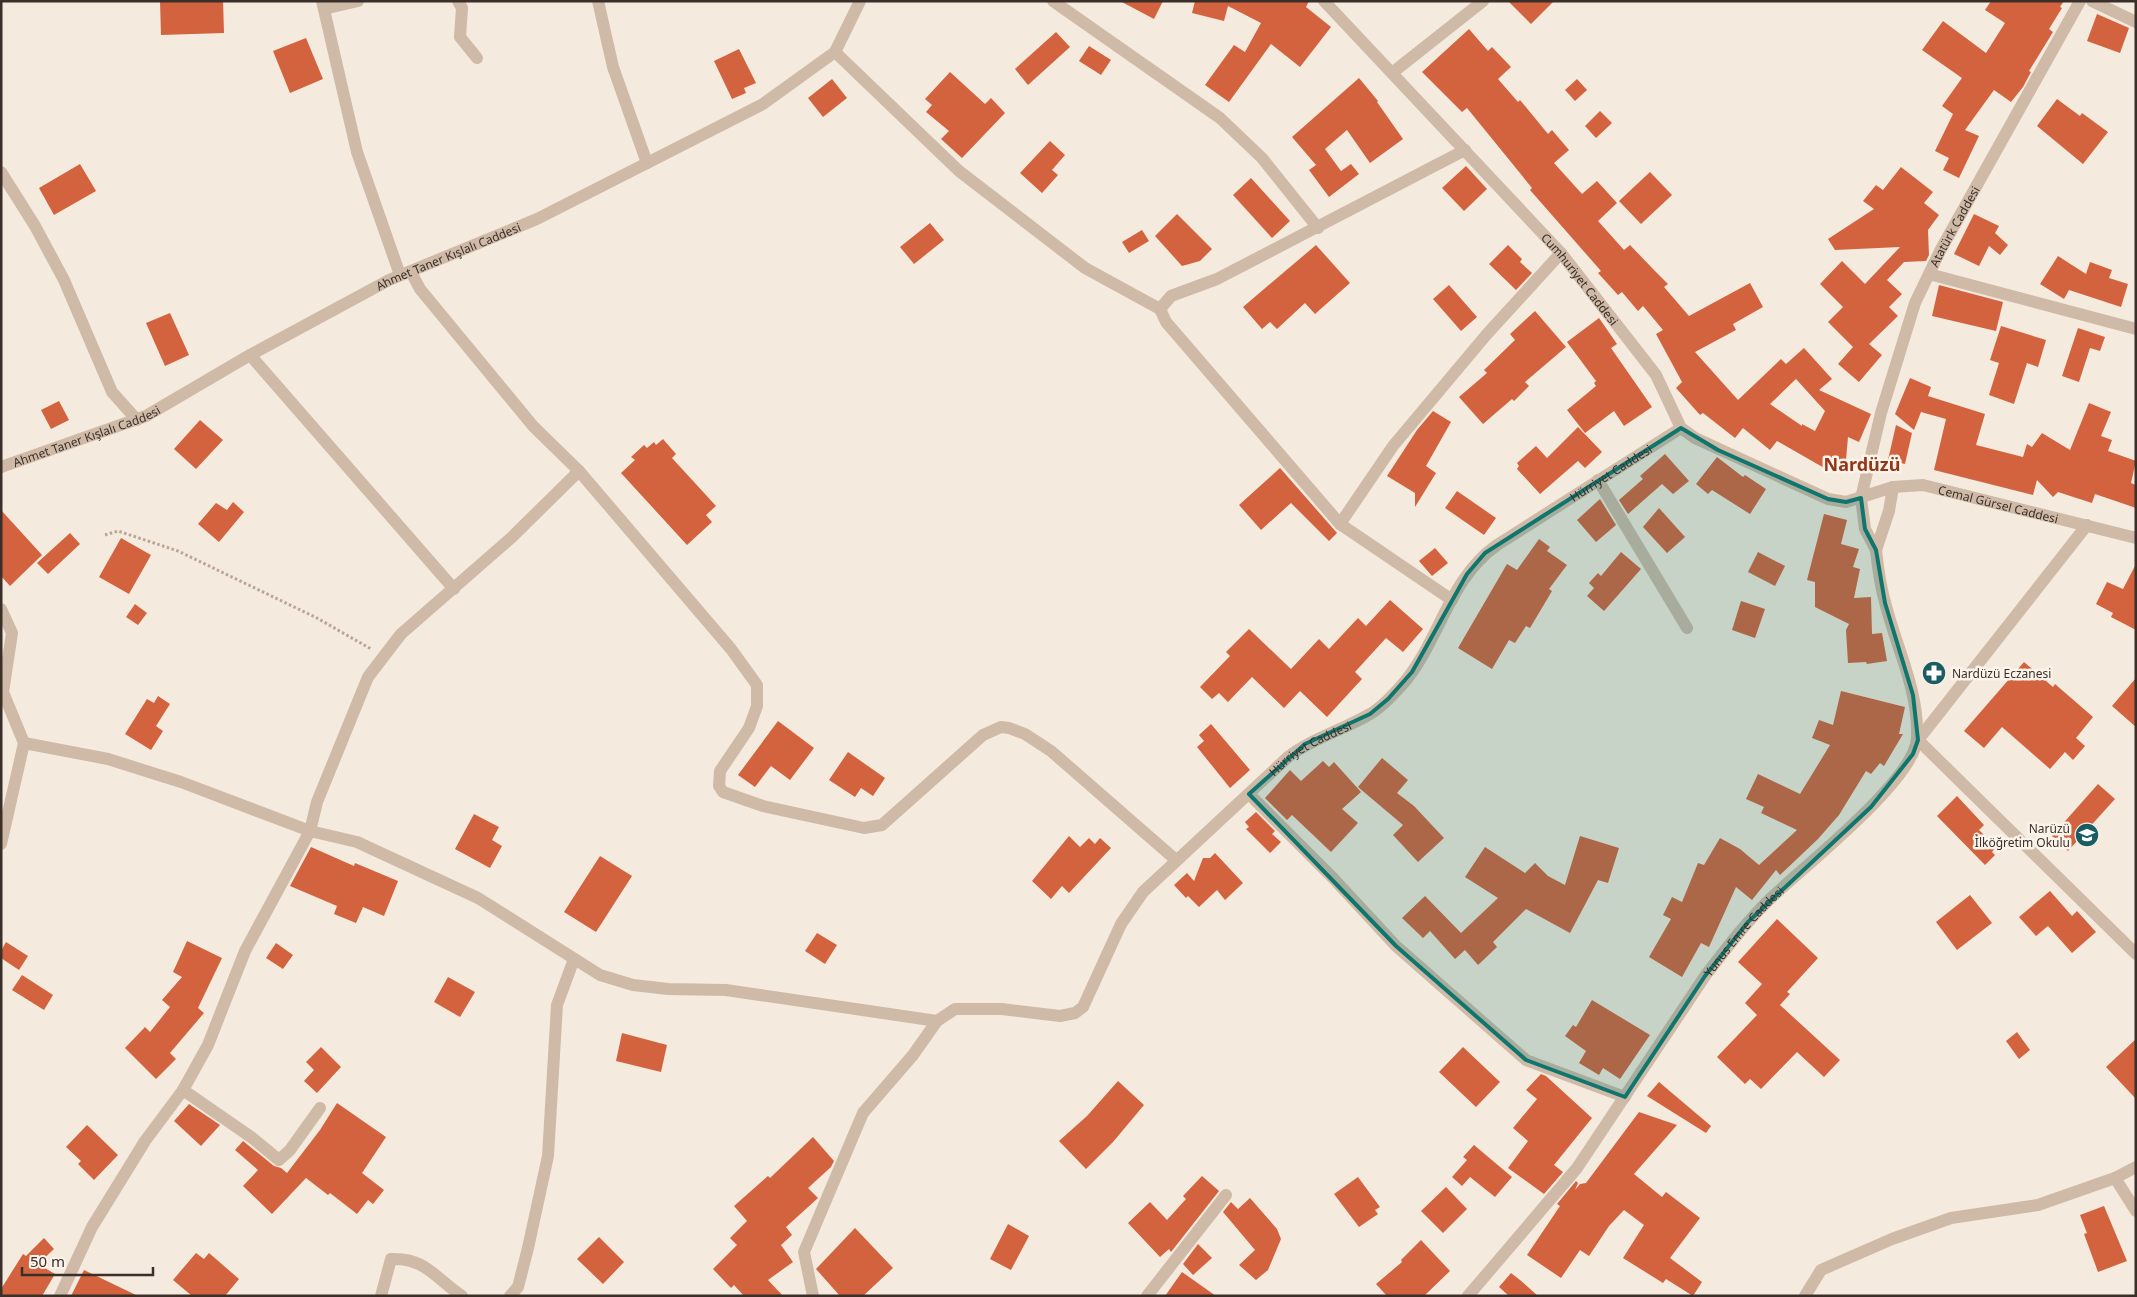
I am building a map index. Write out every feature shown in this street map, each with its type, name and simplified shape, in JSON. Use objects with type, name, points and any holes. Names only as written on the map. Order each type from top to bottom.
[{"type":"street","points":[[358,1],[323,5],[357,152],[406,273],[533,426],[579,471],[731,649],[757,685],[757,706],[749,728],[720,771],[719,786],[723,792],[763,806],[864,828],[882,825],[984,735],[1001,727],[1010,728],[1025,734],[1051,751],[1176,860]]},
{"type":"street","points":[[458,1],[462,8],[460,37],[477,58]]},
{"type":"street","points":[[598,1],[612,67],[647,163]]},
{"type":"street","name":"Ahmet Taner Kışlalı Caddesi","points":[[1,467],[137,420],[164,407],[250,355],[406,273],[537,219],[763,104],[835,52],[860,1]]},
{"type":"street","points":[[1053,1],[1220,118],[1262,158],[1318,228]]},
{"type":"street","name":"Cumhuriyet Caddesi","points":[[1324,1],[1561,253],[1656,374],[1681,428]]},
{"type":"street","points":[[1392,74],[1483,1]]},
{"type":"street","name":"Atatürk Caddesi","points":[[1861,498],[1881,413],[1915,303],[1929,274],[2080,1]]},
{"type":"street","points":[[2092,1],[2136,22]]},
{"type":"street","points":[[835,52],[959,171],[1084,268],[1160,309],[1166,322],[1340,524],[1452,600]]},
{"type":"street","points":[[1160,309],[1172,296],[1217,279],[1465,150]]},
{"type":"street","points":[[1,172],[64,280],[112,392],[137,420]]},
{"type":"street","points":[[1340,524],[1394,446],[1487,334],[1561,253]]},
{"type":"street","points":[[1929,274],[2136,329]]},
{"type":"street","points":[[250,355],[454,589]]},
{"type":"street","points":[[1681,428],[1718,450],[1828,499],[1846,502],[1861,498],[1865,529],[1876,550],[1885,604],[1913,695],[1918,740],[2136,954]]},
{"type":"street","name":"Hürriyet Caddesi","points":[[937,1021],[955,1008],[1002,1009],[1060,1016],[1075,1013],[1084,1007],[1121,924],[1143,892],[1305,744],[1370,714],[1388,699],[1412,672],[1467,574],[1485,553],[1681,428]]},
{"type":"street","points":[[60,1296],[92,1227],[145,1141],[183,1090],[208,1045],[245,951],[310,831],[316,802],[368,677],[383,656],[408,628],[454,589],[579,471]]},
{"type":"street","points":[[1598,480],[1687,628]]},
{"type":"street","name":"Cemal Gürsel Caddesi","points":[[1861,498],[1893,487],[1923,484],[2136,538]]},
{"type":"street","points":[[1876,550],[1889,511],[1893,487]]},
{"type":"street","name":"Yunus Emre Caddesi","points":[[1468,1296],[1577,1168],[1705,976],[1733,940],[1770,898],[1888,790],[1913,754],[1918,740],[2087,525]]},
{"type":"street","points":[[1,609],[12,633],[2,692],[24,743],[1,844]]},
{"type":"street","points":[[24,743],[117,762],[181,782],[310,831],[357,842],[478,898],[600,975],[632,985],[668,989],[726,990],[937,1021],[913,1055],[863,1113],[804,1252],[813,1296]]},
{"type":"street","points":[[1249,794],[1333,878],[1396,946],[1526,1060],[1625,1097]]},
{"type":"street","points":[[510,1296],[518,1287],[548,1156],[557,1005],[574,959]]},
{"type":"street","points":[[183,1090],[251,1137],[279,1160],[290,1150],[320,1108]]},
{"type":"street","points":[[1806,1296],[1821,1270],[1892,1239],[1951,1218],[2038,1205],[2115,1178],[2136,1167]]},
{"type":"street","points":[[2115,1178],[2136,1211]]},
{"type":"street","points":[[1147,1296],[1226,1196]]},
{"type":"street","points":[[381,1296],[391,1259],[406,1258],[430,1270],[462,1296]]},
{"type":"path","points":[[105,535],[118,531],[178,551],[317,618],[383,656]]},
{"type":"highlighted area","points":[[1681,428],[1718,450],[1828,499],[1846,502],[1861,498],[1865,529],[1876,550],[1885,603],[1913,695],[1918,740],[1913,754],[1871,807],[1748,922],[1705,976],[1625,1097],[1526,1060],[1396,946],[1249,794],[1305,744],[1370,714],[1388,699],[1412,672],[1467,574],[1485,553]]},
{"type":"building","points":[[160,1],[223,1],[224,33],[161,35]]},
{"type":"building","points":[[1120,1],[1163,1],[1154,19]]},
{"type":"building","points":[[1195,1],[1309,1],[1306,7],[1331,27],[1300,67],[1271,44],[1229,102],[1205,85],[1234,45],[1245,52],[1261,23],[1228,6],[1224,21],[1192,13]]},
{"type":"building","points":[[1508,1],[1554,1],[1531,24]]},
{"type":"building","points":[[1991,1],[2064,1],[2060,7],[2062,8],[2049,29],[2053,32],[2029,71],[2031,72],[2023,87],[2011,102],[1994,90],[1965,130],[1979,136],[1959,178],[1943,170],[1949,158],[1935,151],[1953,114],[1942,106],[1962,78],[1922,50],[1943,21],[1986,53],[2005,23],[1985,10]]},
{"type":"building","points":[[2097,14],[2129,28],[2120,53],[2087,41]]},
{"type":"building","points":[[1469,29],[1488,51],[1492,47],[1511,67],[1498,79],[1518,102],[1520,100],[1548,134],[1552,130],[1569,150],[1554,163],[1582,194],[1597,181],[1617,203],[1598,221],[1624,250],[1630,245],[1668,284],[1664,287],[1689,316],[1750,283],[1763,307],[1733,324],[1736,330],[1695,352],[1738,400],[1781,359],[1786,364],[1804,348],[1832,379],[1819,390],[1871,414],[1859,442],[1848,437],[1845,471],[1826,469],[1777,441],[1770,450],[1743,428],[1735,438],[1703,413],[1700,415],[1676,388],[1682,382],[1656,334],[1663,330],[1643,306],[1638,311],[1622,292],[1618,295],[1598,273],[1601,271],[1530,190],[1532,188],[1467,108],[1462,112],[1422,72]],"holes":[[[1796,379],[1825,411],[1815,431],[1802,424],[1802,426],[1770,404]]]},
{"type":"building","points":[[1056,32],[1070,47],[1028,85],[1015,69]]},
{"type":"building","points":[[306,38],[323,79],[290,93],[273,51]]},
{"type":"building","points":[[1089,46],[1111,60],[1101,75],[1079,61]]},
{"type":"building","points":[[739,49],[756,83],[744,88],[746,93],[732,99],[714,61]]},
{"type":"building","points":[[950,72],[985,104],[991,98],[1005,113],[962,158],[941,139],[949,131],[926,112],[932,105],[925,99]]},
{"type":"building","points":[[1359,78],[1378,101],[1403,139],[1370,163],[1347,130],[1325,149],[1341,171],[1351,164],[1359,174],[1329,197],[1309,170],[1316,165],[1292,137]]},
{"type":"building","points":[[832,79],[847,98],[823,117],[808,98]]},
{"type":"building","points":[[1577,79],[1587,90],[1575,101],[1565,90]]},
{"type":"building","points":[[2057,99],[2080,116],[2082,113],[2108,132],[2083,164],[2037,126]]},
{"type":"building","points":[[1600,111],[1612,123],[1596,138],[1585,126]]},
{"type":"building","points":[[1050,141],[1065,155],[1052,170],[1058,175],[1042,193],[1020,173]]},
{"type":"building","points":[[80,164],[96,191],[54,215],[39,188]]},
{"type":"building","points":[[1466,166],[1487,189],[1464,211],[1442,188]]},
{"type":"building","points":[[1901,167],[1933,192],[1924,203],[1939,215],[1928,230],[1929,255],[1926,261],[1904,262],[1887,280],[1902,294],[1889,307],[1898,316],[1869,344],[1882,355],[1859,382],[1838,364],[1853,347],[1828,322],[1843,307],[1820,284],[1842,261],[1865,284],[1900,247],[1835,250],[1828,239],[1874,209],[1863,201],[1876,185],[1883,190]]},
{"type":"building","points":[[1650,172],[1672,195],[1641,224],[1619,201]]},
{"type":"building","points":[[1251,178],[1290,221],[1272,238],[1233,195]]},
{"type":"building","points":[[1177,214],[1212,249],[1200,261],[1182,266],[1155,236]]},
{"type":"building","points":[[1974,214],[1999,226],[1995,233],[2008,245],[2000,255],[1989,246],[1979,266],[1954,254]]},
{"type":"building","points":[[930,223],[944,240],[914,264],[900,247]]},
{"type":"building","points":[[1142,230],[1149,241],[1129,253],[1122,242]]},
{"type":"building","points":[[1316,245],[1350,283],[1315,314],[1305,303],[1277,329],[1270,322],[1262,329],[1243,307]]},
{"type":"building","points":[[1508,245],[1522,259],[1520,262],[1532,273],[1516,290],[1489,264]]},
{"type":"building","points":[[2058,256],[2086,274],[2090,262],[2112,270],[2109,278],[2128,284],[2121,307],[2069,290],[2064,299],[2040,284]]},
{"type":"building","points":[[1449,285],[1477,317],[1461,331],[1433,299]]},
{"type":"building","points":[[1939,285],[2003,302],[1996,331],[1932,316]]},
{"type":"building","points":[[1535,311],[1566,347],[1525,382],[1529,386],[1514,401],[1512,399],[1483,424],[1459,397],[1487,373],[1484,370],[1515,340],[1510,334]]},
{"type":"building","points":[[170,313],[189,355],[165,366],[146,323]]},
{"type":"building","points":[[1599,318],[1617,344],[1611,348],[1652,407],[1624,426],[1614,411],[1585,433],[1567,410],[1596,386],[1594,383],[1596,381],[1567,342]]},
{"type":"building","points":[[2001,326],[2046,340],[2038,367],[2027,363],[2014,404],[1989,395],[1999,363],[1990,360]]},
{"type":"building","points":[[2078,328],[2105,337],[2100,351],[2090,348],[2079,382],[2062,376]]},
{"type":"building","points":[[1910,378],[1931,387],[1928,396],[1985,414],[1976,445],[2023,457],[2027,444],[2032,447],[2042,433],[2070,450],[2089,403],[2111,412],[2101,436],[2112,440],[2108,451],[2136,461],[2131,483],[2136,485],[2136,508],[2095,494],[2092,503],[2058,492],[2053,497],[2037,480],[2033,495],[1934,470],[1946,419],[1921,412],[1914,430],[1895,414]]},
{"type":"building","points":[[59,401],[69,420],[51,429],[41,410]]},
{"type":"building","points":[[1433,411],[1451,422],[1426,466],[1436,473],[1415,507],[1415,493],[1387,476],[1417,430]]},
{"type":"building","points":[[200,420],[223,440],[196,469],[174,449]]},
{"type":"building","points":[[1896,425],[1912,433],[1905,464],[1888,460]]},
{"type":"building","points":[[1578,427],[1602,452],[1585,468],[1578,461],[1540,494],[1517,469],[1519,466],[1517,463],[1536,446],[1547,458]]},
{"type":"building","points":[[663,439],[676,454],[672,458],[716,506],[706,515],[712,522],[687,545],[621,473],[635,460],[631,457],[644,445],[647,448],[654,442],[656,445]]},
{"type":"building","points":[[1665,454],[1689,481],[1673,494],[1662,484],[1628,514],[1619,500],[1643,479],[1640,476]]},
{"type":"building","points":[[1717,457],[1743,477],[1745,475],[1766,489],[1750,514],[1712,490],[1708,494],[1696,484]]},
{"type":"building","points":[[1280,468],[1337,533],[1329,541],[1291,503],[1261,530],[1239,505]]},
{"type":"building","points":[[1457,491],[1496,518],[1484,535],[1445,508]]},
{"type":"building","points":[[1600,499],[1616,525],[1596,542],[1577,520]]},
{"type":"building","points":[[233,502],[244,512],[219,542],[198,524],[216,503],[227,510]]},
{"type":"building","points":[[1659,508],[1685,537],[1667,553],[1643,527]]},
{"type":"building","points":[[1,510],[42,555],[10,586],[1,576]]},
{"type":"building","points":[[1824,514],[1847,520],[1841,544],[1859,549],[1853,567],[1860,569],[1854,598],[1871,597],[1872,634],[1882,633],[1887,661],[1867,664],[1866,662],[1848,663],[1846,630],[1849,624],[1815,607],[1815,582],[1807,580]]},
{"type":"building","points":[[70,533],[80,544],[48,574],[37,563]]},
{"type":"building","points":[[121,538],[151,555],[129,594],[99,577]]},
{"type":"building","points":[[1539,539],[1550,547],[1547,551],[1567,565],[1549,589],[1552,591],[1530,628],[1526,626],[1515,643],[1509,640],[1492,669],[1458,648],[1507,564],[1517,570]]},
{"type":"building","points":[[1435,548],[1448,563],[1432,576],[1419,561]]},
{"type":"building","points":[[1621,552],[1641,569],[1604,611],[1587,596],[1594,588],[1589,583],[1598,573],[1601,576]]},
{"type":"building","points":[[1758,552],[1785,566],[1775,586],[1748,572]]},
{"type":"building","points":[[2136,564],[2136,630],[2111,617],[2113,613],[2096,604],[2107,582],[2123,589]]},
{"type":"building","points":[[1390,600],[1423,629],[1403,652],[1386,638],[1355,672],[1362,679],[1327,717],[1300,691],[1284,708],[1252,677],[1228,702],[1219,693],[1212,699],[1200,687],[1230,656],[1226,652],[1249,629],[1291,669],[1319,639],[1329,649],[1358,618],[1366,626]]},
{"type":"building","points":[[1741,601],[1765,609],[1755,638],[1732,630]]},
{"type":"building","points":[[135,604],[147,613],[138,625],[126,617]]},
{"type":"building","points":[[2024,662],[2053,687],[2055,684],[2093,717],[2076,738],[2085,746],[2073,760],[2065,752],[2050,769],[2002,727],[1984,748],[1964,731]]},
{"type":"building","points":[[2136,678],[2136,727],[2112,706]]},
{"type":"building","points":[[1841,691],[1905,707],[1899,734],[1903,734],[1884,766],[1880,763],[1871,774],[1866,771],[1839,815],[1818,839],[1780,875],[1776,870],[1752,900],[1736,887],[1709,947],[1701,943],[1682,977],[1649,957],[1671,919],[1663,915],[1672,897],[1682,902],[1698,863],[1704,865],[1720,838],[1740,849],[1759,865],[1797,830],[1761,813],[1764,807],[1746,799],[1758,774],[1800,794],[1830,745],[1812,738],[1819,720],[1833,725]]},
{"type":"building","points":[[158,696],[170,704],[156,726],[163,731],[151,750],[125,734],[147,699],[154,703]]},
{"type":"building","points":[[778,721],[814,748],[790,780],[771,766],[755,787],[738,775]]},
{"type":"building","points":[[1211,724],[1250,770],[1230,788],[1197,747],[1204,741],[1199,735]]},
{"type":"building","points":[[848,752],[885,778],[873,796],[861,788],[855,797],[829,780]]},
{"type":"building","points":[[1382,758],[1408,780],[1397,793],[1414,806],[1444,838],[1418,862],[1393,835],[1403,825],[1358,787]]},
{"type":"building","points":[[1323,761],[1329,767],[1334,762],[1361,792],[1342,809],[1358,823],[1331,852],[1292,815],[1287,820],[1265,798],[1290,770],[1301,781]]},
{"type":"building","points":[[2098,784],[2115,799],[2068,851],[2052,836]]},
{"type":"building","points":[[1957,796],[1984,825],[1979,830],[1996,847],[1992,852],[1995,855],[1985,865],[1937,816]]},
{"type":"building","points":[[1256,812],[1275,831],[1272,834],[1281,842],[1270,853],[1246,829],[1249,827],[1245,822]]},
{"type":"building","points":[[474,814],[499,827],[492,840],[502,846],[490,868],[455,849]]},
{"type":"building","points":[[1069,836],[1080,847],[1089,838],[1095,844],[1100,838],[1111,848],[1069,893],[1062,886],[1051,899],[1032,881]]},
{"type":"building","points":[[1580,836],[1619,848],[1608,883],[1598,880],[1570,933],[1526,909],[1493,942],[1497,947],[1478,965],[1465,950],[1455,959],[1430,931],[1423,938],[1402,918],[1425,896],[1461,933],[1498,898],[1465,877],[1485,847],[1525,873],[1535,863],[1548,876],[1565,885]]},
{"type":"building","points":[[311,847],[354,866],[355,863],[398,881],[384,916],[363,907],[356,923],[334,914],[337,906],[290,886]]},
{"type":"building","points":[[1215,853],[1243,883],[1225,900],[1217,890],[1199,907],[1188,896],[1186,898],[1174,885],[1187,873],[1194,881],[1203,858],[1210,858]]},
{"type":"building","points":[[600,856],[632,876],[596,932],[564,912]]},
{"type":"building","points":[[2050,891],[2072,916],[2077,911],[2096,932],[2072,953],[2048,926],[2036,936],[2019,917]]},
{"type":"building","points":[[1970,895],[1992,923],[1957,950],[1936,922]]},
{"type":"building","points":[[1777,919],[1818,958],[1787,992],[1790,994],[1780,1005],[1840,1060],[1824,1077],[1797,1052],[1761,1089],[1750,1079],[1745,1084],[1717,1057],[1757,1015],[1745,1003],[1762,984],[1738,962]]},
{"type":"building","points":[[817,933],[837,945],[825,964],[805,951]]},
{"type":"building","points":[[187,941],[222,958],[198,1008],[204,1013],[170,1053],[176,1059],[156,1079],[125,1048],[145,1027],[150,1032],[170,1007],[162,1000],[182,977],[173,972]]},
{"type":"building","points":[[6,942],[28,956],[19,970],[1,958],[1,951]]},
{"type":"building","points":[[276,943],[293,955],[283,969],[266,958]]},
{"type":"building","points":[[22,975],[53,995],[44,1010],[12,990]]},
{"type":"building","points":[[448,977],[475,992],[460,1017],[434,1002]]},
{"type":"building","points":[[1592,1000],[1650,1035],[1620,1079],[1603,1068],[1599,1075],[1579,1063],[1586,1051],[1565,1036],[1573,1025],[1576,1027]]},
{"type":"building","points":[[2017,1032],[2030,1050],[2019,1059],[2006,1041]]},
{"type":"building","points":[[622,1033],[667,1045],[661,1072],[616,1061]]},
{"type":"building","points":[[2136,1039],[2136,1099],[2106,1067]]},
{"type":"building","points":[[321,1047],[341,1067],[317,1093],[304,1081],[314,1070],[306,1062]]},
{"type":"building","points":[[1463,1047],[1500,1082],[1476,1107],[1439,1072]]},
{"type":"building","points":[[1541,1074],[1546,1076],[1592,1118],[1554,1165],[1563,1172],[1544,1194],[1508,1168],[1528,1141],[1513,1128],[1537,1099],[1526,1090]]},
{"type":"building","points":[[1118,1081],[1144,1105],[1113,1142],[1086,1169],[1059,1141],[1087,1116]]},
{"type":"building","points":[[1659,1082],[1711,1126],[1706,1133],[1647,1096]]},
{"type":"building","points":[[337,1103],[386,1137],[362,1173],[384,1190],[373,1204],[368,1200],[357,1214],[330,1193],[328,1195],[306,1178],[272,1214],[243,1186],[258,1170],[235,1150],[243,1141],[274,1166],[281,1168],[287,1173],[320,1130]]},
{"type":"building","points":[[189,1104],[220,1125],[201,1146],[174,1121]]},
{"type":"building","points":[[1639,1112],[1677,1125],[1634,1174],[1662,1197],[1666,1192],[1700,1218],[1670,1258],[1702,1282],[1693,1296],[1666,1279],[1663,1283],[1623,1258],[1644,1225],[1624,1210],[1609,1226],[1589,1256],[1580,1250],[1561,1278],[1527,1255],[1560,1206],[1557,1204],[1576,1181],[1578,1183],[1575,1190],[1580,1184],[1586,1183]]},
{"type":"building","points":[[87,1125],[118,1155],[94,1180],[78,1164],[81,1161],[66,1147]]},
{"type":"building","points":[[813,1137],[834,1161],[831,1167],[808,1188],[818,1198],[786,1227],[792,1235],[781,1245],[793,1262],[768,1280],[783,1296],[744,1296],[734,1285],[731,1288],[713,1269],[737,1245],[730,1238],[747,1221],[734,1206],[768,1176],[770,1178]]},
{"type":"building","points":[[1474,1145],[1512,1177],[1495,1197],[1470,1177],[1462,1186],[1452,1177],[1467,1160],[1463,1157]]},
{"type":"building","points":[[1202,1176],[1219,1191],[1171,1252],[1169,1249],[1160,1257],[1128,1223],[1150,1202],[1167,1220],[1186,1199],[1183,1196]]},
{"type":"building","points":[[1358,1177],[1380,1207],[1375,1210],[1378,1214],[1359,1227],[1334,1194]]},
{"type":"building","points":[[1446,1187],[1467,1209],[1443,1233],[1421,1211]]},
{"type":"building","points":[[1250,1198],[1277,1229],[1281,1239],[1268,1270],[1256,1280],[1239,1265],[1255,1250],[1223,1212],[1231,1202],[1238,1209]]},
{"type":"building","points":[[2104,1206],[2127,1261],[2098,1272],[2084,1234],[2087,1233],[2080,1215]]},
{"type":"building","points":[[1008,1224],[1029,1236],[1011,1270],[990,1259]]},
{"type":"building","points":[[855,1228],[893,1268],[863,1296],[840,1296],[816,1269]]},
{"type":"building","points":[[599,1237],[624,1262],[603,1284],[577,1259]]},
{"type":"building","points":[[44,1238],[54,1249],[38,1264],[55,1274],[42,1296],[1,1296],[1,1289],[23,1254],[26,1256]]},
{"type":"building","points":[[1421,1240],[1450,1271],[1424,1296],[1387,1296],[1376,1284],[1402,1262],[1401,1260]]},
{"type":"building","points":[[1198,1244],[1212,1258],[1193,1275],[1183,1264]]},
{"type":"building","points":[[196,1253],[204,1259],[209,1253],[239,1279],[225,1296],[192,1296],[173,1280]]},
{"type":"building","points":[[84,1270],[138,1296],[71,1296]]},
{"type":"building","points":[[1182,1272],[1216,1296],[1165,1296]]},
{"type":"building","points":[[1511,1273],[1538,1296],[1509,1296],[1499,1287]]},
{"type":"place","name":"Nardüzü Eczanesi","points":[[1934,673]]},
{"type":"place","name":"Narüzü İlköğretim Okulu","points":[[2087,835]]},
{"type":"district","name":"Nardüzü","points":[[1862,464]]}]
